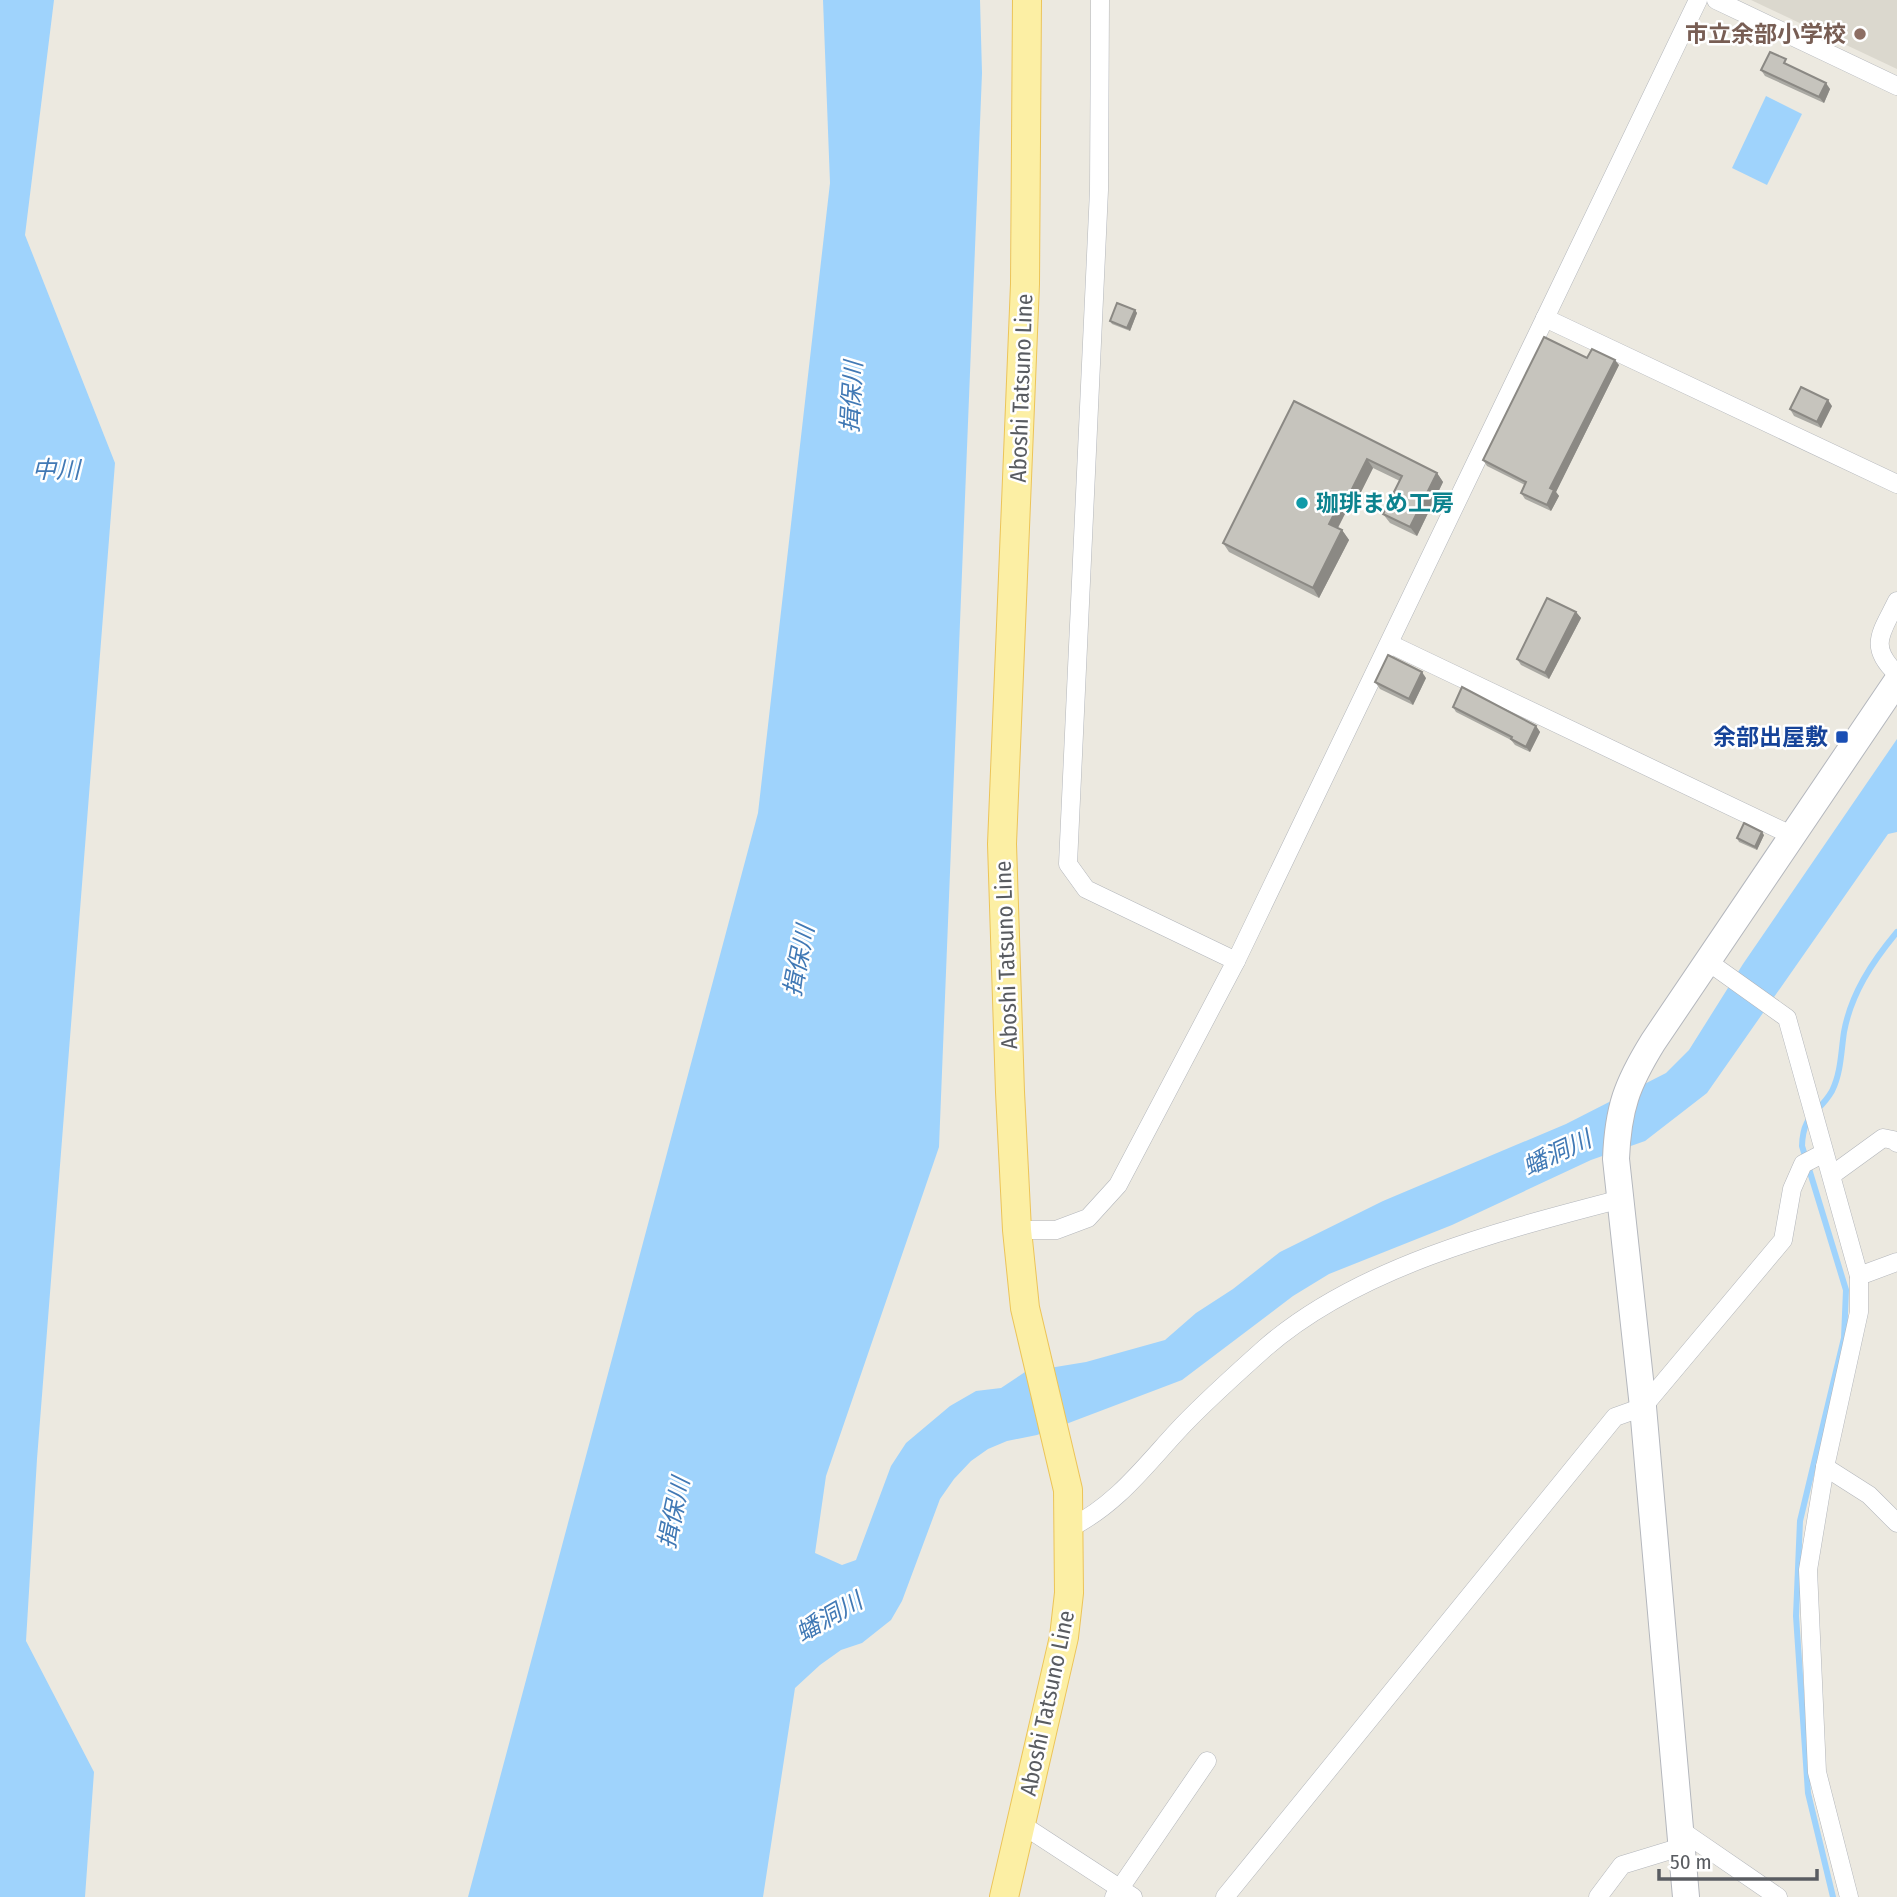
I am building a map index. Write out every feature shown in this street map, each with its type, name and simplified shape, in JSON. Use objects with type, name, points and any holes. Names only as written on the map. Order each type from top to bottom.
[{"type":"main road","name":"Aboshi Tatsuno Line","points":[[1004,1897],[1064,1637],[1069,1593],[1070,1528],[1068,1490],[1025,1308],[1017,1230],[1002,844],[1025,284],[1027,0]]},
{"type":"street","points":[[1100,0],[1099,190],[1068,864],[1086,889],[1236,961]]},
{"type":"street","points":[[1017,1230],[1056,1230],[1088,1218],[1118,1185],[1236,961],[1698,0]]},
{"type":"street","points":[[1716,0],[1897,86]]},
{"type":"street","points":[[1545,318],[1897,484]]},
{"type":"street","points":[[1897,601],[1879,643],[1883,660],[1897,674]]},
{"type":"street","points":[[1390,644],[1791,835]]},
{"type":"street","points":[[1686,1897],[1643,1407],[1616,1159],[1622,1103],[1640,1062],[1897,681]]},
{"type":"street","points":[[1707,961],[1787,1018],[1859,1276],[1859,1312],[1825,1467],[1808,1570],[1817,1772],[1849,1897]]},
{"type":"street","points":[[1832,1175],[1883,1138],[1897,1143]]},
{"type":"street","points":[[1225,1897],[1615,1417],[1643,1407],[1783,1240],[1792,1189],[1803,1164],[1824,1153]]},
{"type":"street","points":[[1070,1528],[1094,1516],[1112,1501],[1228,1381],[1267,1346],[1321,1307],[1412,1264],[1505,1229],[1620,1199]]},
{"type":"street","points":[[1859,1276],[1897,1262]]},
{"type":"street","points":[[1825,1467],[1869,1495],[1897,1523]]},
{"type":"street","points":[[1021,1824],[1122,1894],[1207,1761]]},
{"type":"street","points":[[1598,1897],[1622,1866],[1680,1838]]},
{"type":"street","points":[[1680,1838],[1778,1897]]},
{"type":"shaded area","name":"市立余部小学校","points":[[1751,0],[1897,0],[1897,69]]},
{"type":"water","name":"中川","points":[[0,0],[54,0],[25,235],[115,463],[37,1459],[26,1641],[94,1772],[85,1897],[0,1897]]},
{"type":"water","points":[[823,0],[980,0],[982,73],[939,1147],[826,1476],[815,1553],[842,1565],[856,1560],[891,1466],[906,1443],[950,1406],[976,1391],[1001,1388],[1025,1372],[1086,1362],[1165,1340],[1196,1313],[1233,1289],[1280,1252],[1383,1201],[1566,1124],[1666,1073],[1689,1050],[1743,964],[1897,739],[1897,832],[1888,834],[1707,1093],[1645,1141],[1591,1160],[1452,1225],[1329,1274],[1293,1296],[1182,1380],[1037,1435],[1007,1441],[988,1449],[971,1461],[940,1499],[902,1601],[891,1620],[862,1643],[841,1650],[795,1688],[763,1897],[468,1897],[758,813],[830,183]]},
{"type":"water","points":[[1766,96],[1802,114],[1767,185],[1732,168]]},
{"type":"building","points":[[1770,52],[1786,59],[1784,63],[1826,83],[1819,97],[1761,70]]},
{"type":"building","points":[[1117,303],[1135,310],[1127,328],[1110,321]]},
{"type":"building","points":[[1544,337],[1587,358],[1592,349],[1615,360],[1550,488],[1554,490],[1547,505],[1521,493],[1526,482],[1483,460]]},
{"type":"building","points":[[1801,387],[1828,400],[1817,422],[1790,409]]},
{"type":"building","name":"珈琲まめ工房","points":[[1294,401],[1437,473],[1410,527],[1383,514],[1402,476],[1367,459],[1349,495],[1345,493],[1329,524],[1342,530],[1313,588],[1223,543]]},
{"type":"building","points":[[1547,598],[1576,612],[1545,673],[1517,659]]},
{"type":"building","points":[[1388,655],[1422,672],[1409,699],[1375,682]]},
{"type":"building","points":[[1462,687],[1536,726],[1526,747],[1453,707]]},
{"type":"building","points":[[1744,823],[1762,832],[1755,847],[1737,838]]},
{"type":"waterway","points":[[1833,1897],[1808,1793],[1796,1616],[1800,1521],[1844,1338],[1846,1290],[1802,1146],[1808,1120],[1827,1099],[1835,1084],[1847,1018],[1857,992],[1871,967],[1897,932]]},
{"type":"place","name":"市立余部小学校","points":[[1860,34]]},
{"type":"place","name":"珈琲まめ工房","points":[[1302,503]]},
{"type":"place","name":"余部出屋敷","points":[[1842,737]]},
{"type":"water label","name":"揖保川","points":[[852,397]]},
{"type":"water label","name":"揖保川","points":[[799,961]]},
{"type":"water label","name":"蟠洞川","points":[[1557,1153]]},
{"type":"water label","name":"揖保川","points":[[674,1513]]},
{"type":"water label","name":"蟠洞川","points":[[829,1617]]}]
